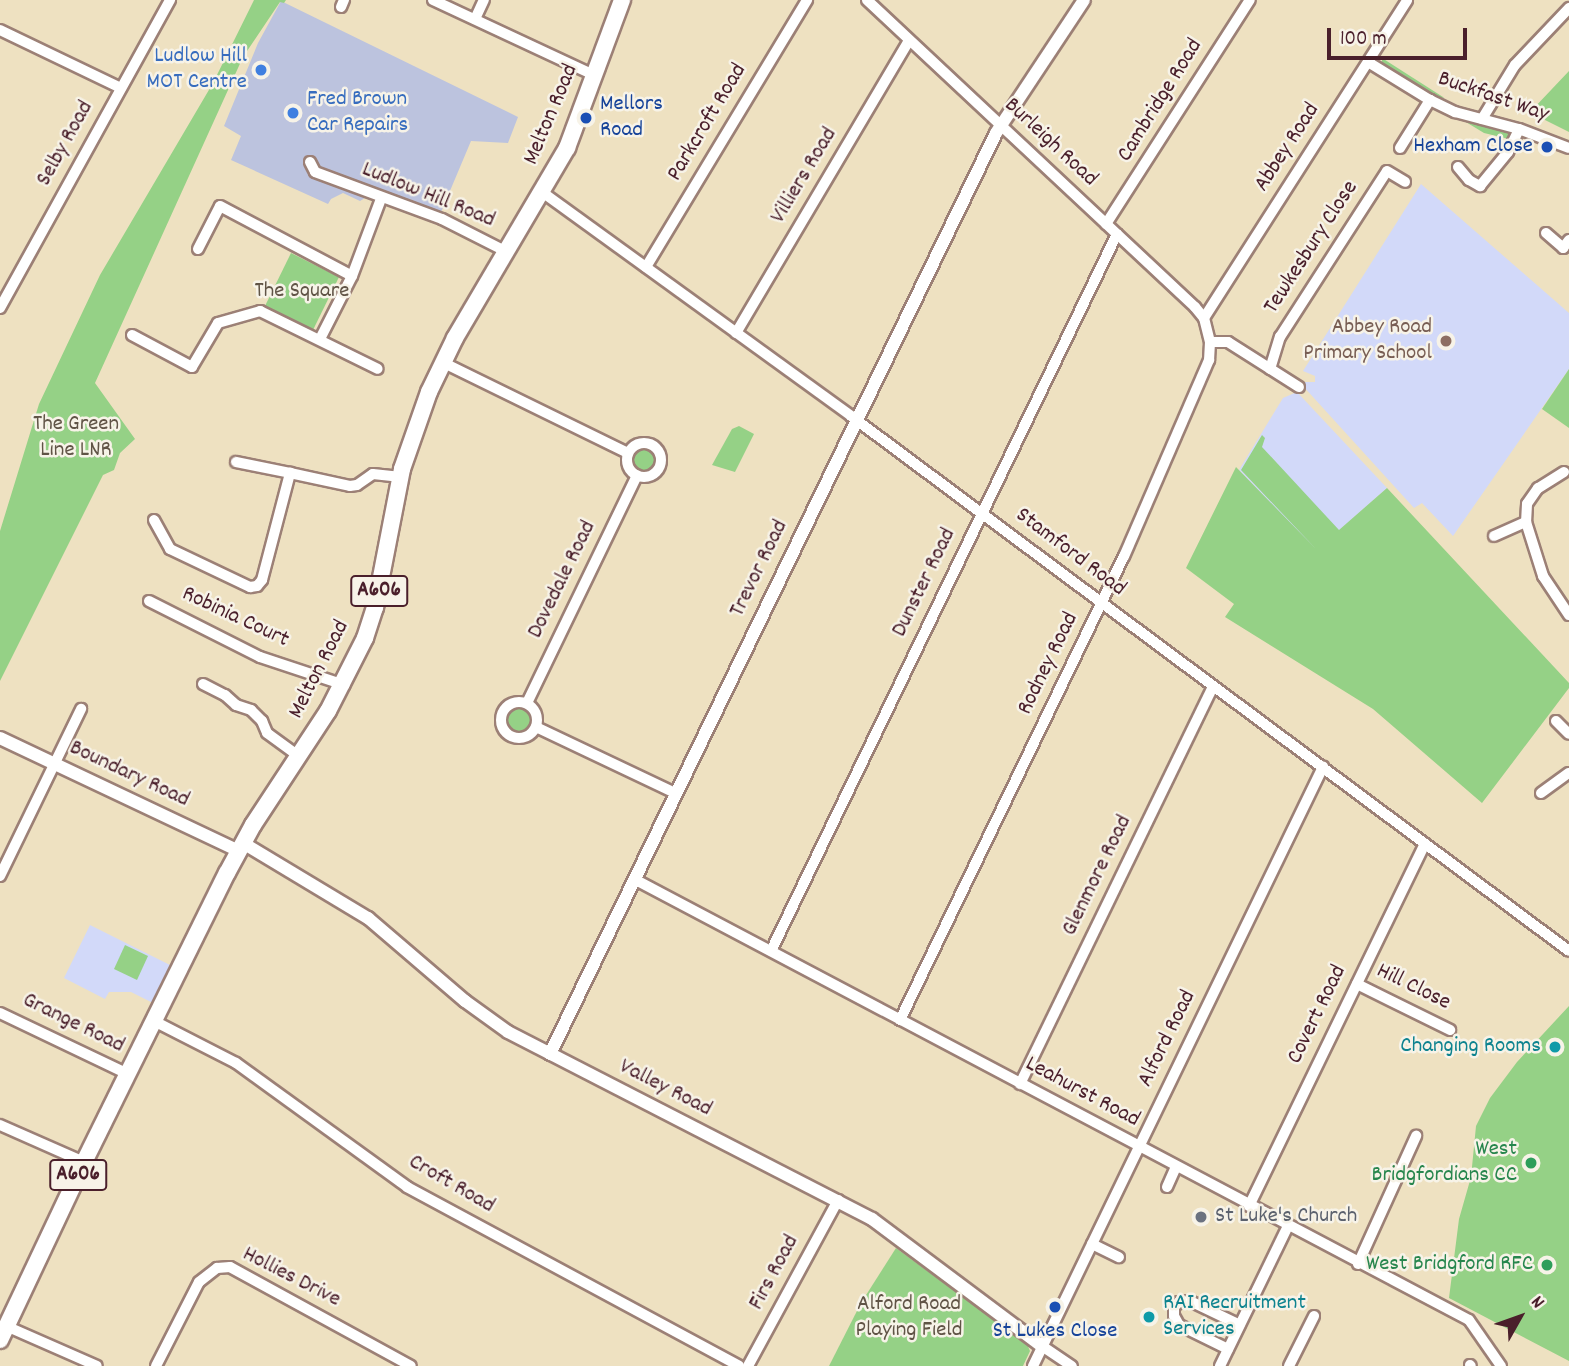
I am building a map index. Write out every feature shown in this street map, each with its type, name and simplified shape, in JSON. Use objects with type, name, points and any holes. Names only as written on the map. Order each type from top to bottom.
[{"type":"main road","name":"Melton Road","points":[[3,1333],[241,847],[344,685],[375,608],[401,477],[410,444],[442,362],[567,148],[622,0]]},
{"type":"street","name":"Selby Road","points":[[0,308],[170,0]]},
{"type":"street","points":[[433,0],[594,75]]},
{"type":"street","points":[[475,19],[484,0]]},
{"type":"street","name":"Parkcroft Road","points":[[646,267],[807,0]]},
{"type":"street","name":"Burleigh Road","points":[[867,0],[1203,318]]},
{"type":"street","name":"Trevor Road","points":[[550,1054],[855,419],[1001,125],[1084,0]]},
{"type":"street","name":"Cambridge Road","points":[[1106,224],[1250,0]]},
{"type":"street","name":"Abbey Road","points":[[1203,318],[1408,0]]},
{"type":"street","points":[[1482,119],[1515,65],[1569,8]]},
{"type":"street","points":[[0,30],[121,88]]},
{"type":"street","name":"Villiers Road","points":[[736,333],[909,40]]},
{"type":"street","name":"Buckfast Way","points":[[1368,62],[1430,100],[1569,148]]},
{"type":"street","points":[[1400,148],[1430,100]]},
{"type":"street","points":[[1458,167],[1469,180],[1480,186],[1508,152],[1519,129]]},
{"type":"street","name":"Ludlow Hill Road","points":[[310,162],[315,172],[333,185],[442,219],[505,251]]},
{"type":"street","name":"Tewkesbury Close","points":[[1269,369],[1280,337],[1387,171],[1405,182]]},
{"type":"street","name":"Stamford Road","points":[[542,192],[855,419],[1569,951]]},
{"type":"street","points":[[320,340],[352,276],[381,199]]},
{"type":"street","points":[[198,249],[220,206],[352,276]]},
{"type":"street","points":[[196,225],[207,231]]},
{"type":"street","points":[[1546,233],[1563,248],[1569,240]]},
{"type":"street","name":"Dunster Road","points":[[771,951],[1117,234]]},
{"type":"street","points":[[132,335],[192,367],[218,323],[253,311],[268,313],[378,369]]},
{"type":"street","name":"Rodney Road","points":[[900,1020],[1102,603],[1209,360],[1210,342],[1203,318]]},
{"type":"street","points":[[1210,342],[1228,342],[1299,387]]},
{"type":"street","points":[[442,362],[628,453]]},
{"type":"street","points":[[646,442],[660,451],[662,462],[657,472],[648,477],[637,475],[627,463],[628,453],[636,444],[646,442]]},
{"type":"street","points":[[236,461],[350,486],[377,473],[401,477]]},
{"type":"street","points":[[1564,471],[1538,488],[1527,504],[1526,522],[1543,576],[1569,615]]},
{"type":"street","points":[[154,520],[170,549],[250,587],[257,586],[262,580],[289,473]]},
{"type":"street","name":"Dovedale Road","points":[[527,704],[637,475]]},
{"type":"street","points":[[1494,536],[1526,522]]},
{"type":"street","name":"Robinia Court","points":[[149,601],[260,657],[344,685]]},
{"type":"street","points":[[204,684],[225,695],[236,705],[251,710],[262,721],[267,733],[299,756]]},
{"type":"street","name":"Glenmore Road","points":[[1020,1084],[1213,686]]},
{"type":"street","points":[[510,704],[527,704],[537,716],[536,727],[528,735],[517,738],[507,733],[501,723],[503,712],[510,704]]},
{"type":"street","points":[[0,876],[81,709]]},
{"type":"street","points":[[1556,721],[1569,734]]},
{"type":"street","points":[[536,727],[675,793]]},
{"type":"street","name":"Boundary Road","points":[[0,738],[241,847]]},
{"type":"street","name":"Alford Road","points":[[1033,1366],[1323,767]]},
{"type":"street","points":[[1541,793],[1569,773]]},
{"type":"street","name":"Covert Road","points":[[1249,1206],[1425,843]]},
{"type":"street","name":"Valley Road","points":[[241,847],[368,918],[465,1001],[509,1032],[838,1200],[900,1237],[1072,1366]]},
{"type":"street","name":"Leahurst Road","points":[[634,879],[1358,1264],[1469,1320],[1495,1364]]},
{"type":"street","name":"Hill Close","points":[[1357,984],[1450,1030]]},
{"type":"street","name":"Grange Road","points":[[0,1013],[128,1074]]},
{"type":"street","name":"Croft Road","points":[[154,1021],[236,1063],[407,1187],[739,1366]]},
{"type":"street","points":[[0,1125],[84,1163]]},
{"type":"street","points":[[1358,1264],[1416,1136]]},
{"type":"street","points":[[1167,1187],[1175,1167]]},
{"type":"street","name":"Firs Road","points":[[748,1366],[838,1200]]},
{"type":"street","points":[[1220,1366],[1288,1226]]},
{"type":"street","points":[[1092,1244],[1119,1257]]},
{"type":"street","name":"Hollies Drive","points":[[156,1366],[199,1282],[216,1268],[230,1267],[411,1366]]},
{"type":"street","points":[[1228,1349],[1179,1325],[1174,1316],[1174,1307],[1180,1302],[1190,1301],[1240,1325]]},
{"type":"street","points":[[1289,1366],[1314,1316]]},
{"type":"street","points":[[3,1333],[97,1366]]},
{"type":"shaded area","points":[[281,1],[518,117],[508,143],[471,141],[439,217],[376,191],[360,201],[343,193],[331,199],[328,204],[231,160],[241,136],[224,126],[258,43]]},
{"type":"shaded area","name":"Abbey Road Primary School","points":[[1421,184],[1569,313],[1569,369],[1453,536],[1422,503],[1414,508],[1303,386],[1305,382],[1315,382],[1315,376],[1303,371]]},
{"type":"shaded area","points":[[1297,392],[1387,488],[1316,551],[1239,470],[1283,398]]},
{"type":"shaded area","points":[[90,925],[172,966],[153,1003],[131,992],[109,992],[105,999],[64,978]]},
{"type":"green space","name":"The Green Line LNR","points":[[254,0],[286,0],[284,3],[280,2],[243,57],[95,383],[135,439],[120,453],[114,470],[103,475],[0,681],[0,531],[39,404],[100,275],[213,83]]},
{"type":"green space","points":[[1382,58],[1444,98],[1432,96],[1382,65]]},
{"type":"green space","points":[[1569,71],[1569,132],[1537,116],[1539,112],[1533,109]]},
{"type":"green space","points":[[1456,116],[1510,132],[1509,139],[1484,133]]},
{"type":"green space","name":"The Square","points":[[291,253],[339,277],[313,330],[265,306]]},
{"type":"green space","points":[[1569,369],[1569,428],[1542,409]]},
{"type":"green space","points":[[739,426],[754,434],[735,472],[712,465],[732,429]]},
{"type":"green space","points":[[1262,435],[1265,438],[1262,447],[1339,530],[1387,488],[1569,683],[1569,688],[1482,803],[1373,709],[1225,617],[1234,604],[1186,568],[1236,467],[1317,550],[1241,470]]},
{"type":"green space","points":[[644,447],[653,451],[657,460],[653,469],[644,473],[635,469],[631,460],[635,451]]},
{"type":"green space","points":[[519,707],[528,711],[532,720],[528,729],[519,733],[510,729],[506,720],[510,711]]},
{"type":"green space","points":[[125,945],[148,956],[137,980],[114,969]]},
{"type":"green space","points":[[1569,1006],[1569,1361],[1449,1298],[1459,1219],[1471,1177],[1476,1126],[1490,1098],[1517,1062]]},
{"type":"green space","name":"Alford Road Playing Field","points":[[896,1248],[1027,1344],[1030,1351],[1023,1366],[829,1366],[861,1303]]},
{"type":"place","name":"Ludlow Hill MOT Centre","points":[[261,70]]},
{"type":"place","name":"Fred Brown Car Repairs","points":[[293,113]]},
{"type":"place","name":"Mellors Road","points":[[586,118]]},
{"type":"place","name":"Hexham Close","points":[[1547,147]]},
{"type":"place","name":"Abbey Road Primary School","points":[[1446,341]]},
{"type":"place","name":"Changing Rooms","points":[[1555,1047]]},
{"type":"place","name":"West Bridgfordians CC","points":[[1531,1163]]},
{"type":"place","name":"St Luke's Church","points":[[1201,1217]]},
{"type":"place","name":"West Bridgford RFC","points":[[1547,1265]]},
{"type":"place","name":"St Lukes Close","points":[[1055,1307]]},
{"type":"place","name":"RAI Recruitment Services","points":[[1149,1317]]}]
